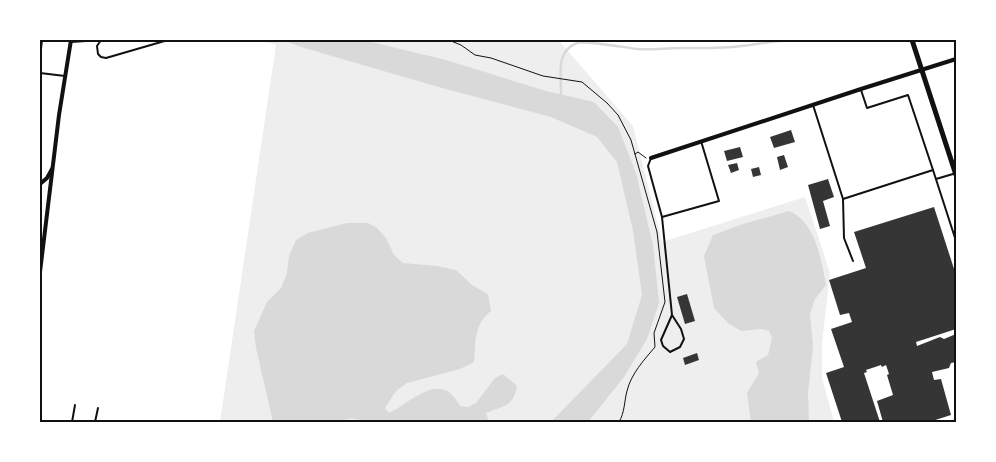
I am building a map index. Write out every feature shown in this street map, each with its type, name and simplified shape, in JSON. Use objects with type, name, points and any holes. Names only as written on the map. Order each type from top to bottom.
[{"type":"street","points":[[912,40],[956,174]]},
{"type":"street","points":[[40,272],[71,41]]},
{"type":"street","points":[[651,158],[812,104],[956,60]]},
{"type":"street","points":[[40,184],[47,178],[54,167]]},
{"type":"lane","points":[[40,58],[42,40]]},
{"type":"lane","points":[[101,40],[97,46],[98,54],[106,58],[168,40]]},
{"type":"lane","points":[[71,41],[101,40]]},
{"type":"lane","points":[[40,73],[66,76]]},
{"type":"lane","points":[[861,89],[867,108],[908,95],[956,241]]},
{"type":"lane","points":[[812,104],[843,199],[844,238],[853,261]]},
{"type":"lane","points":[[662,218],[719,201],[701,141]]},
{"type":"lane","points":[[651,158],[648,166],[662,218],[672,315],[681,330],[684,340],[680,347],[670,352],[663,346],[661,340],[672,315]]},
{"type":"lane","points":[[843,199],[933,170]]},
{"type":"lane","points":[[936,179],[956,174]]},
{"type":"lane","points":[[72,422],[75,405]]},
{"type":"lane","points":[[95,422],[98,408]]},
{"type":"lane","points":[[951,422],[956,420]]},
{"type":"path","points":[[424,40],[452,41],[475,55],[491,58],[543,76],[582,82],[591,88],[618,115],[626,128],[657,232],[665,302],[654,333],[655,347],[632,378],[626,392],[626,405],[619,422]]},
{"type":"path","points":[[635,154],[638,152],[647,159],[651,158]]},
{"type":"shaded area","points":[[258,40],[554,40],[560,42],[633,126],[662,242],[805,197],[830,273],[822,343],[822,378],[834,422],[220,422],[276,45]]},
{"type":"shaded area","points":[[282,40],[363,40],[446,60],[546,91],[594,102],[618,127],[636,173],[653,245],[659,303],[647,339],[624,377],[588,422],[551,422],[627,344],[642,295],[633,231],[617,162],[597,137],[551,117],[442,88]]},
{"type":"shaded area","points":[[789,211],[798,216],[805,224],[816,243],[826,285],[815,299],[810,314],[813,346],[808,393],[809,422],[751,422],[747,393],[759,373],[756,362],[768,355],[772,338],[769,331],[762,329],[741,331],[728,323],[714,308],[704,256],[713,235]]},
{"type":"shaded area","points":[[347,223],[368,223],[377,228],[386,238],[394,255],[403,263],[456,270],[472,285],[488,294],[491,311],[481,322],[476,334],[474,362],[460,369],[407,383],[396,391],[385,408],[389,413],[417,396],[433,389],[447,391],[460,406],[468,407],[476,403],[495,378],[503,374],[517,386],[515,393],[507,405],[486,413],[489,422],[363,422],[351,419],[339,422],[273,422],[256,348],[254,331],[267,302],[281,288],[287,273],[289,256],[296,240],[308,233]]},
{"type":"building","points":[[791,130],[795,142],[774,148],[770,137]]},
{"type":"building","points":[[740,147],[743,157],[727,161],[724,151]]},
{"type":"building","points":[[784,155],[788,167],[780,170],[777,157]]},
{"type":"building","points":[[737,163],[739,170],[731,173],[728,165]]},
{"type":"building","points":[[759,167],[761,175],[753,177],[751,169]]},
{"type":"building","points":[[828,179],[834,197],[823,201],[830,226],[820,229],[808,185]]},
{"type":"building","points":[[934,207],[956,275],[956,329],[916,342],[917,346],[940,337],[944,339],[956,334],[956,362],[951,363],[949,368],[932,372],[934,380],[941,379],[951,415],[929,422],[883,422],[877,401],[893,395],[886,365],[882,367],[881,365],[866,370],[867,372],[864,373],[880,422],[842,422],[826,373],[844,367],[831,329],[852,322],[849,313],[840,315],[829,280],[866,268],[854,232]]},
{"type":"building","points":[[687,294],[695,321],[685,324],[677,297]]},
{"type":"building","points":[[697,353],[699,360],[685,365],[683,358]]},
{"type":"waterway","points":[[561,97],[560,73],[562,59],[570,47],[581,42],[648,49],[726,48],[791,40]]}]
